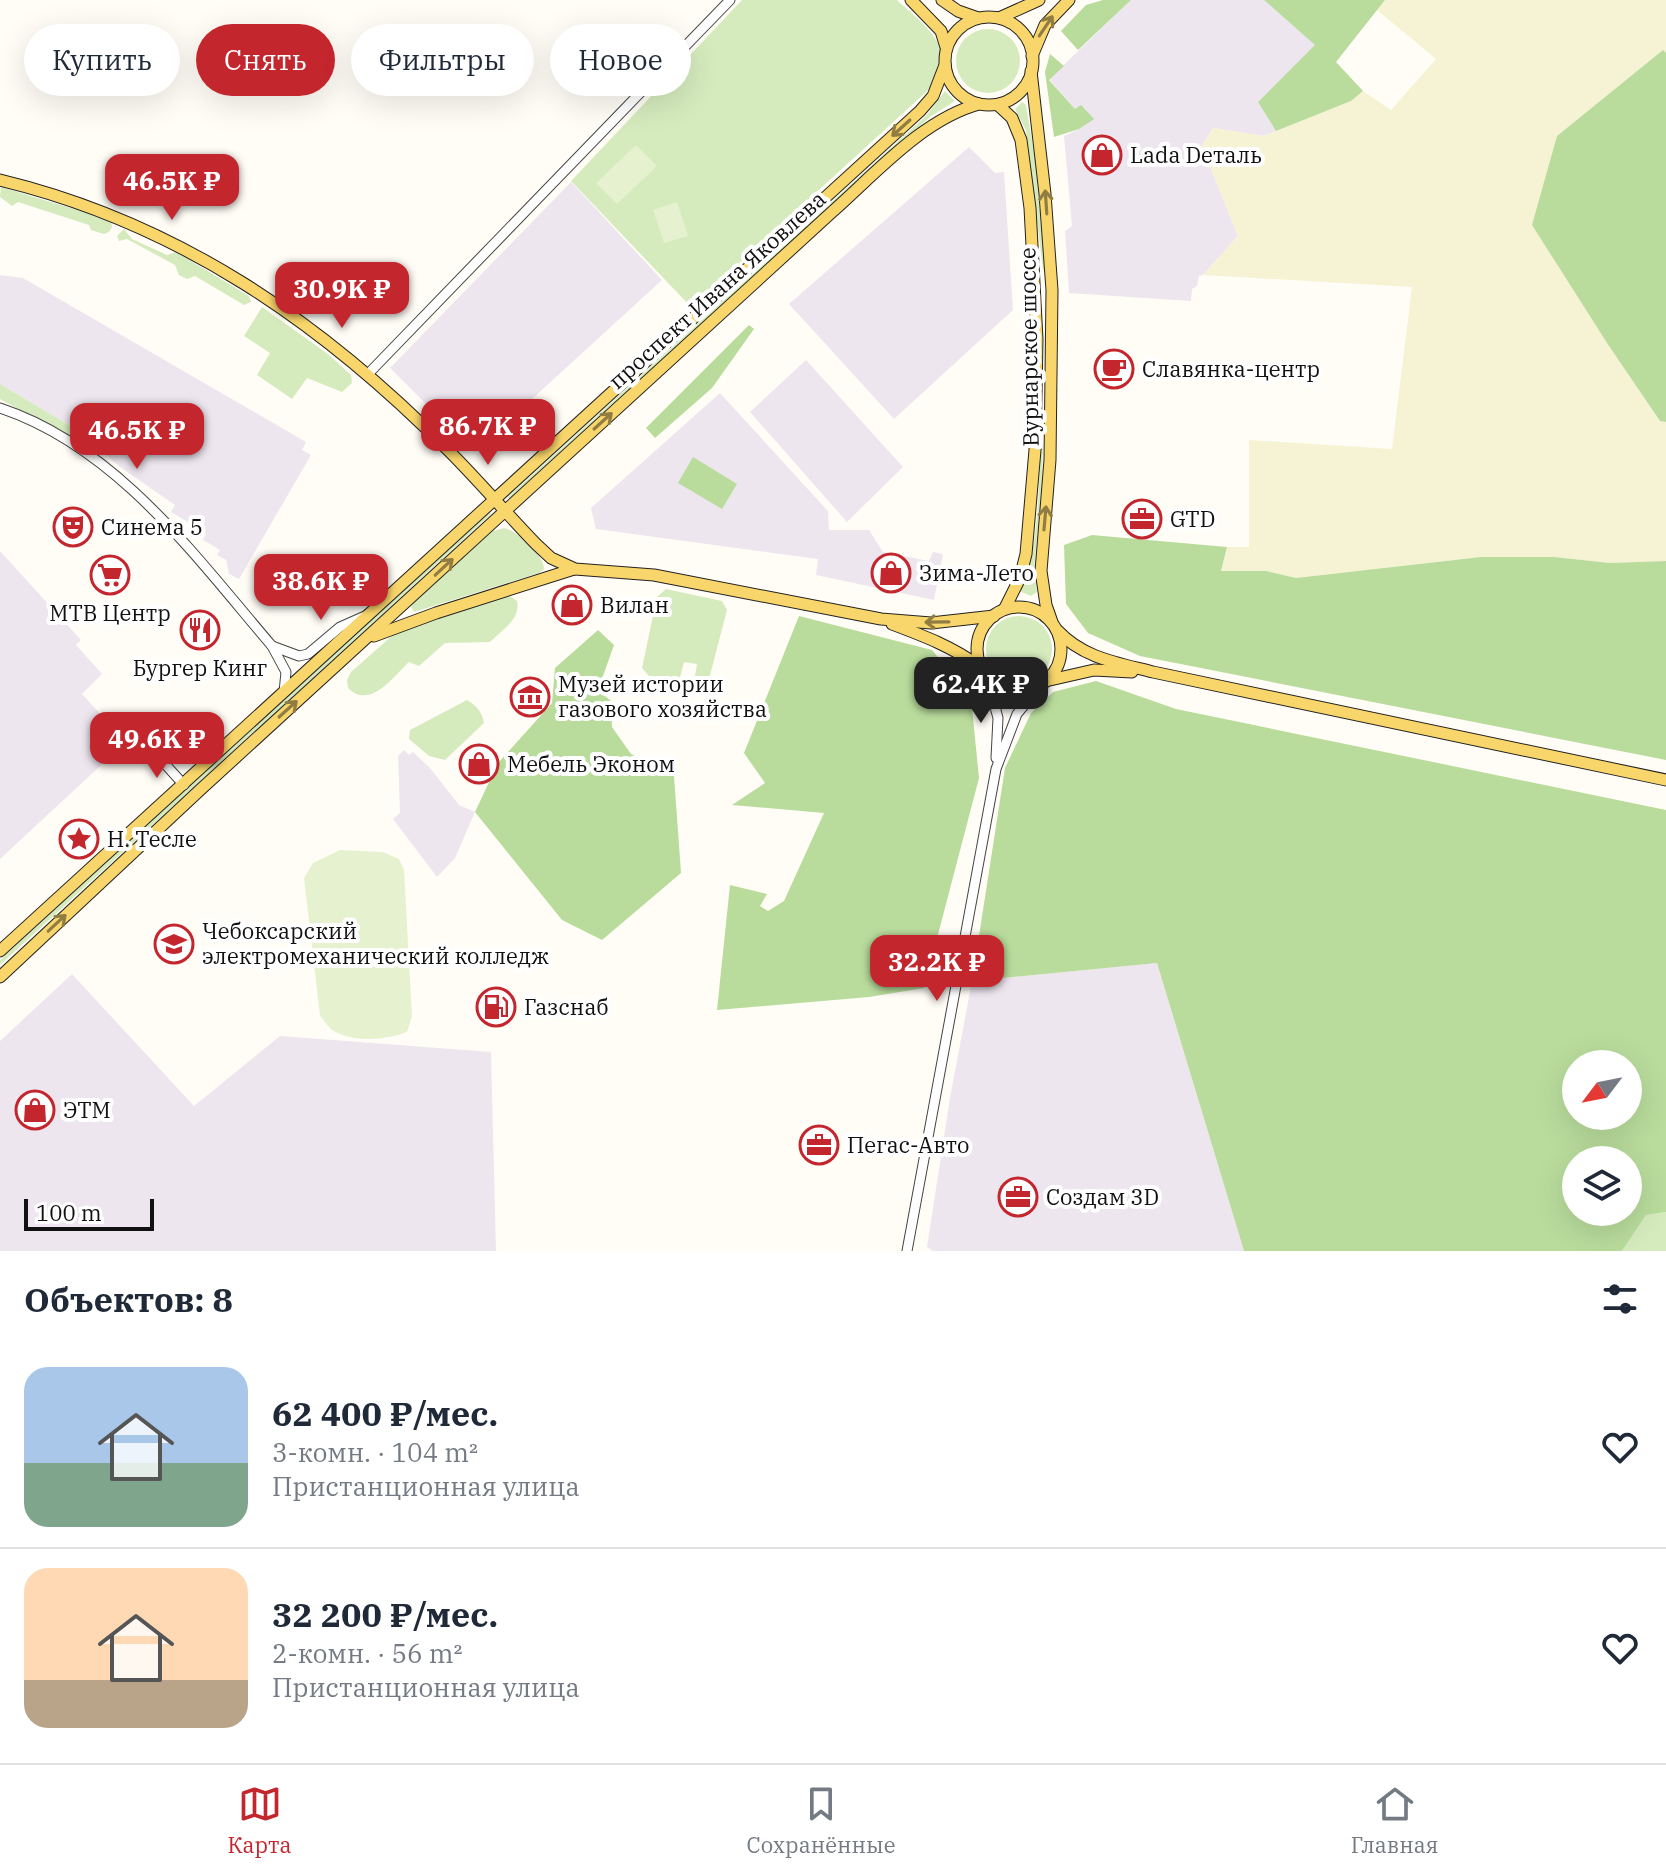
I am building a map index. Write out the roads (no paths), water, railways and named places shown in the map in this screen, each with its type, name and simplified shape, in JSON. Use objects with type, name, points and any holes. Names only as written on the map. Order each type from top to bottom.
[{"type":"main road","points":[[911,0],[941,31],[946,49],[945,65],[952,85],[969,100],[998,105],[1020,92],[1031,71],[1032,57],[1045,25],[1069,0]]},
{"type":"main road","points":[[942,0],[958,11],[979,18],[999,18],[1039,0]]},
{"type":"main road","points":[[946,49],[962,26],[979,18]]},
{"type":"main road","points":[[999,18],[1020,31],[1032,57]]},
{"type":"main road","name":"проспект Ивана Яковлева","points":[[0,951],[920,111],[933,96],[945,65]]},
{"type":"main road","name":"Вурнарское шоссе","points":[[1031,71],[1052,290],[1050,440],[1041,571],[1046,605],[1055,626]]},
{"type":"main road","name":"проспект Ивана Яковлева","points":[[0,977],[504,511],[892,159],[942,118],[979,104]]},
{"type":"main road","name":"Вурнарское шоссе","points":[[998,105],[1012,118],[1021,140],[1036,291],[1035,439],[1026,554],[1020,578],[1005,608]]},
{"type":"main road","points":[[0,180],[106,212],[181,247],[293,315],[368,374],[450,452],[551,558],[575,569],[654,575],[881,619],[931,623],[994,616]]},
{"type":"main road","points":[[1036,291],[1052,290]]},
{"type":"main road","points":[[1035,439],[1050,440]]},
{"type":"main road","points":[[366,639],[436,613],[575,569]]},
{"type":"main road","points":[[984,673],[977,655],[979,634],[1005,608],[1032,608],[1077,648],[1095,657],[1153,672],[1666,780]]},
{"type":"main road","points":[[881,619],[962,653],[1005,690],[1017,692],[1094,670],[1153,672]]},
{"type":"main road","points":[[1044,684],[1054,674],[1062,654],[1055,626]]},
{"type":"street","points":[[368,374],[730,0]]},
{"type":"street","points":[[0,408],[94,457],[159,517],[272,646],[286,672],[283,693]]},
{"type":"street","points":[[272,646],[299,656],[308,654],[340,627],[370,614]]},
{"type":"street","points":[[907,1251],[996,769],[998,718],[984,673]]},
{"type":"street","points":[[996,769],[1017,714],[1044,684]]},
{"type":"street","points":[[155,753],[184,785]]},
{"type":"place","name":"Lada Dеталь","points":[[1102,155]]},
{"type":"place","name":"Славянка-центр","points":[[1114,369]]},
{"type":"place","name":"GTD","points":[[1142,519]]},
{"type":"place","name":"Синема 5","points":[[73,527]]},
{"type":"place","name":"Зима-Лето","points":[[891,573]]},
{"type":"place","name":"МТВ Центр","points":[[110,575]]},
{"type":"place","name":"Вилан","points":[[572,605]]},
{"type":"place","name":"Бургер Кинг","points":[[200,630]]},
{"type":"place","name":"Музей истории газового хозяйства","points":[[530,697]]},
{"type":"place","name":"Мебель Эконом","points":[[479,764]]},
{"type":"place","name":"Н. Тесле","points":[[79,839]]},
{"type":"place","name":"Чебоксарский электромеханический колледж","points":[[174,944]]},
{"type":"place","name":"Газснаб","points":[[496,1007]]},
{"type":"place","name":"ЭТМ","points":[[35,1110]]},
{"type":"place","name":"Пегас-Авто","points":[[819,1145]]},
{"type":"place","name":"Создам 3D","points":[[1018,1197]]}]
